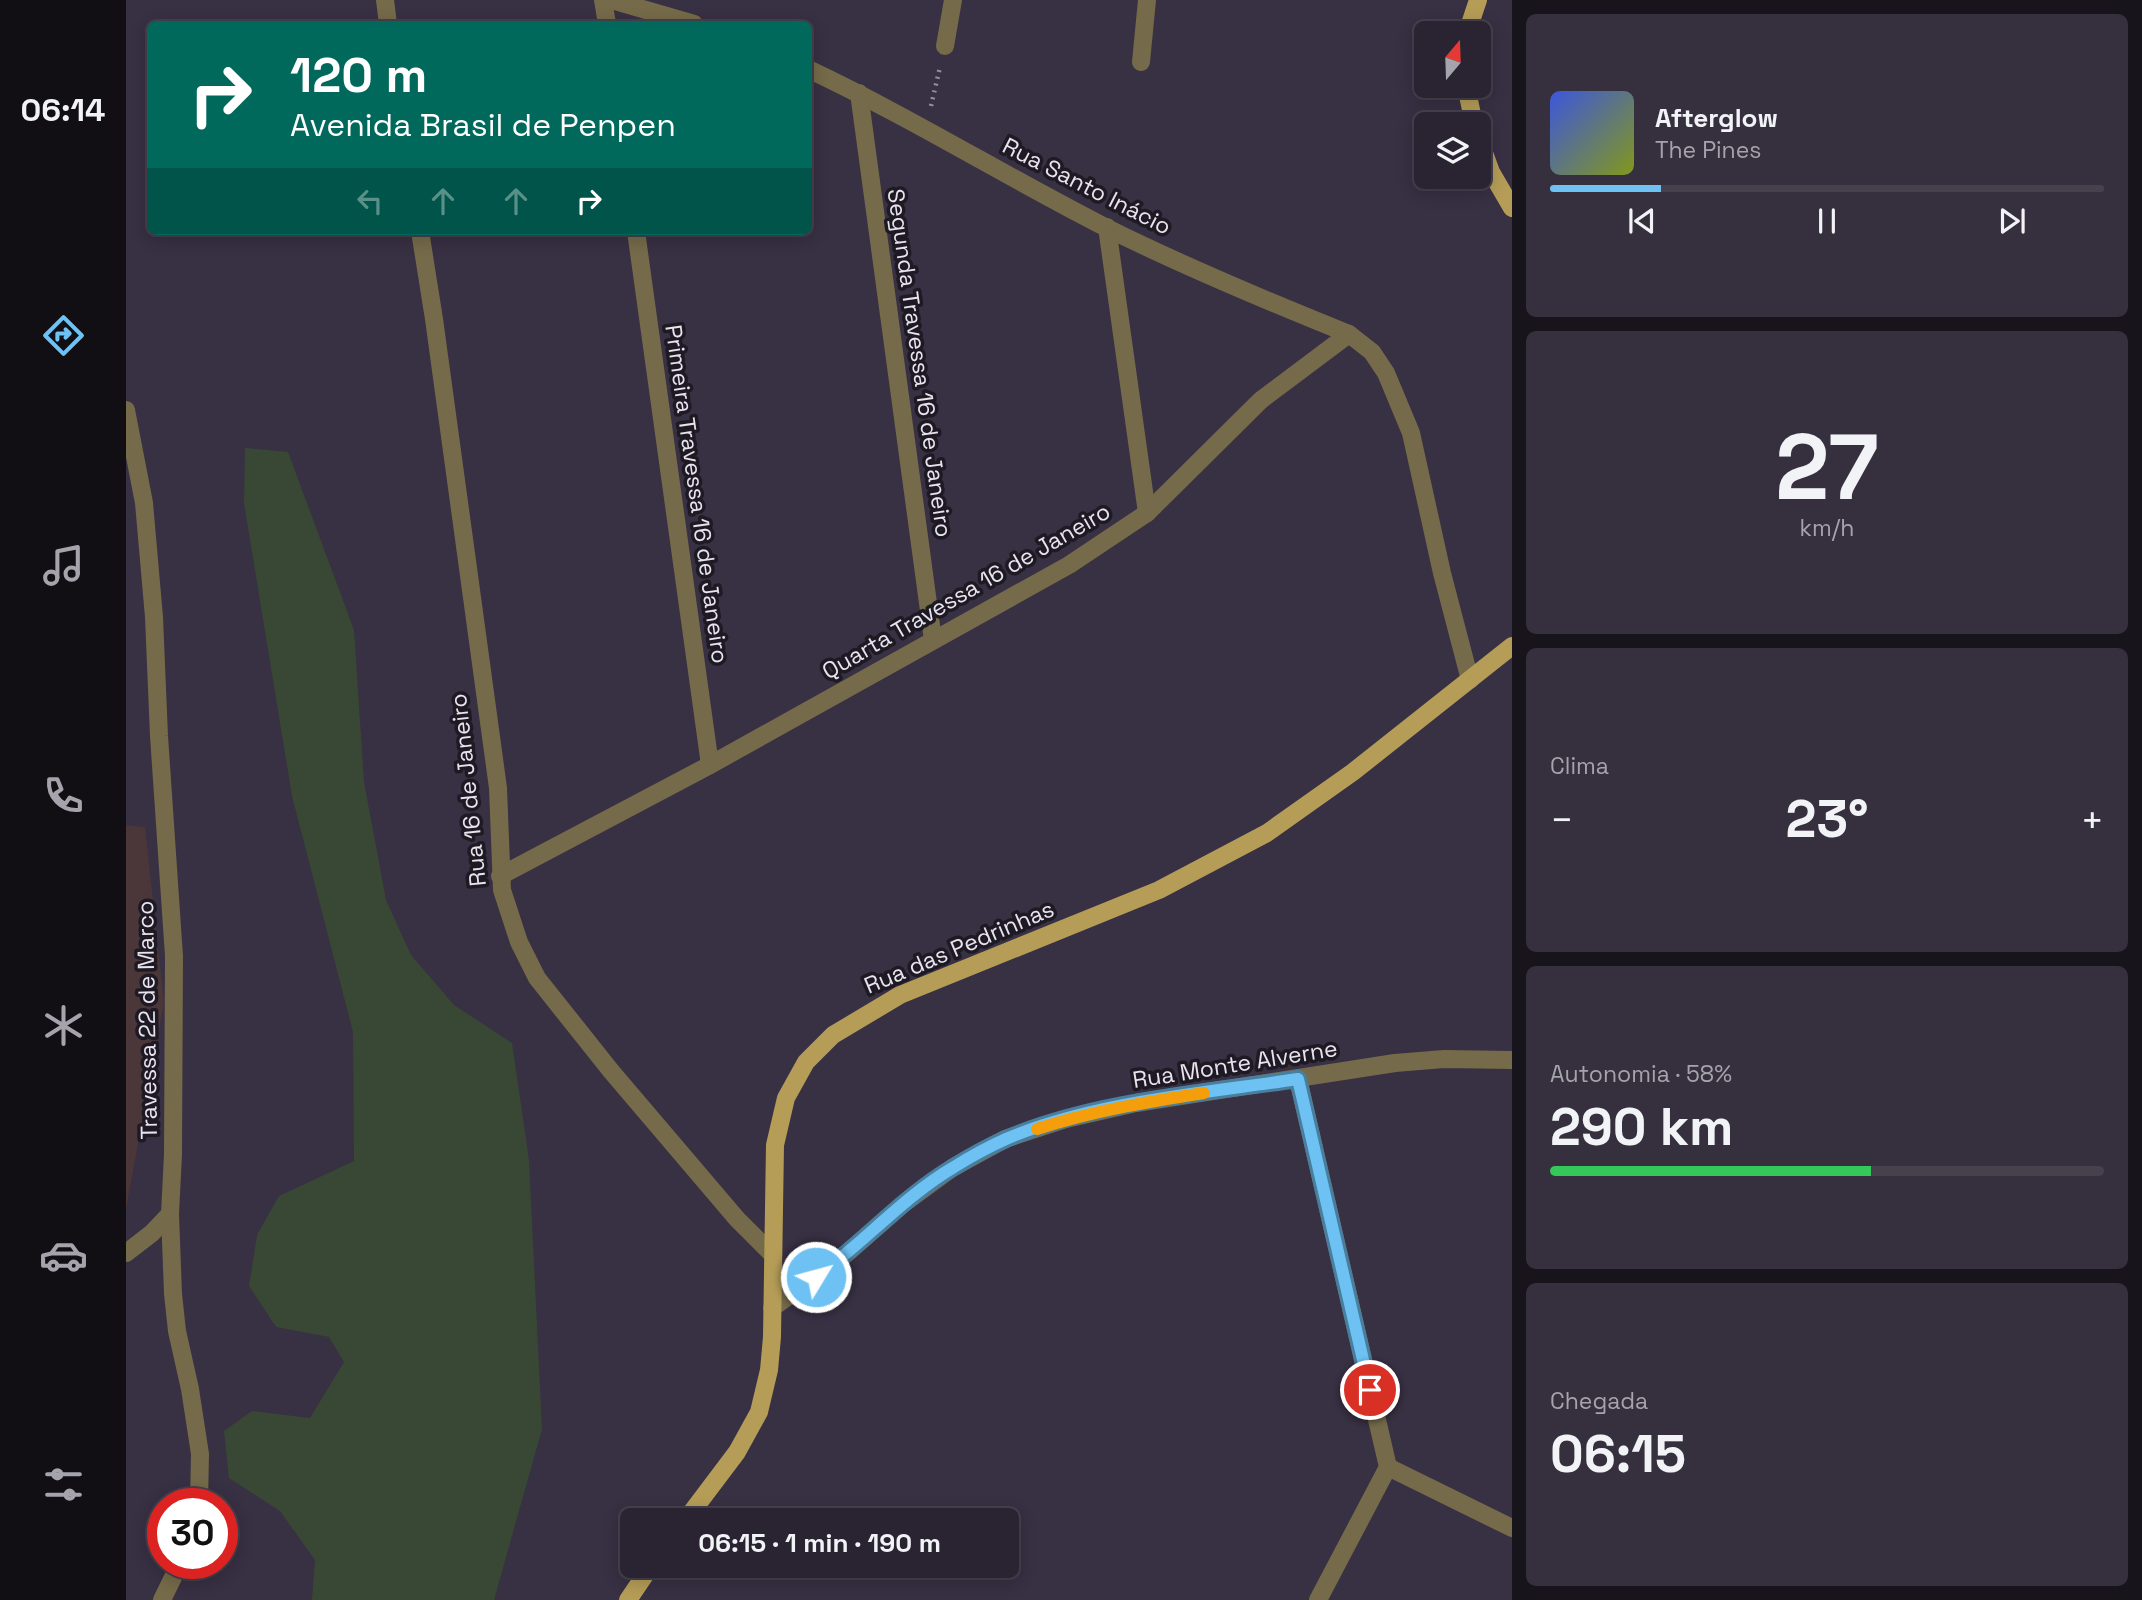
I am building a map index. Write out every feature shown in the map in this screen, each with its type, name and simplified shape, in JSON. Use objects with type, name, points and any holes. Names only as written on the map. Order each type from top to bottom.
[{"type":"main road","points":[[1470,21],[1478,0]]},
{"type":"main road","points":[[1491,172],[1512,208]]},
{"type":"main road","name":"Rua das Pedrinhas","points":[[695,1508],[737,1452],[759,1412],[769,1370],[775,1145],[786,1098],[806,1062],[833,1035],[900,995],[1159,890],[1267,833],[1353,772],[1512,646]]},
{"type":"main road","points":[[628,1600],[643,1578]]},
{"type":"street","points":[[385,0],[388,21]]},
{"type":"street","points":[[603,0],[606,21]]},
{"type":"street","points":[[612,0],[684,21]]},
{"type":"street","points":[[945,46],[953,0]]},
{"type":"street","points":[[1141,62],[1147,0]]},
{"type":"street","name":"Rua Santo Inácio","points":[[812,71],[859,93],[1107,228],[1349,334]]},
{"type":"street","name":"Segunda Travessa 16 de Janeiro","points":[[859,93],[933,640]]},
{"type":"street","points":[[1107,228],[1147,513]]},
{"type":"street","name":"Rua 16 de Janeiro","points":[[421,235],[498,788],[500,876],[519,942],[537,978],[664,1135],[737,1219],[772,1254]]},
{"type":"street","name":"Primeira Travessa 16 de Janeiro","points":[[637,235],[710,765]]},
{"type":"street","points":[[1349,334],[1372,352],[1386,373],[1411,433],[1442,573],[1470,680]]},
{"type":"street","name":"Quarta Travessa 16 de Janeiro","points":[[500,876],[710,765],[1069,565],[1147,513],[1261,400],[1349,334]]},
{"type":"street","name":"Travessa 22 de Marco","points":[[126,410],[144,503],[154,617],[159,736],[171,896],[174,1020],[170,1214],[173,1294],[177,1331],[190,1389],[200,1454],[199,1488]]},
{"type":"street","name":"Rua Monte Alverne","points":[[772,1308],[838,1261],[903,1205],[952,1168],[1005,1139],[1066,1119],[1136,1104],[1395,1063],[1444,1059],[1512,1060]]},
{"type":"street","points":[[1298,1079],[1388,1467],[1318,1600]]},
{"type":"street","points":[[126,1253],[152,1233],[170,1214]]},
{"type":"street","points":[[1388,1467],[1512,1528]]},
{"type":"street","points":[[162,1600],[172,1579]]},
{"type":"path","points":[[926,129],[945,46]]},
{"type":"shaded area","points":[[126,825],[145,827],[164,1003],[126,1209]]},
{"type":"green space","points":[[245,448],[288,452],[354,630],[364,782],[386,900],[411,955],[454,1005],[512,1043],[529,1160],[542,1429],[494,1600],[312,1600],[315,1560],[280,1511],[229,1478],[224,1431],[252,1411],[310,1418],[344,1362],[329,1337],[276,1327],[249,1286],[257,1235],[279,1196],[354,1161],[353,1032],[292,796],[244,503]]},
{"type":"slow traffic","points":[[1037,1129],[1066,1119],[1204,1093]]},
{"type":"route","points":[[816,1277],[952,1168],[1005,1139],[1066,1119],[1136,1104],[1298,1079],[1370,1390]]}]
